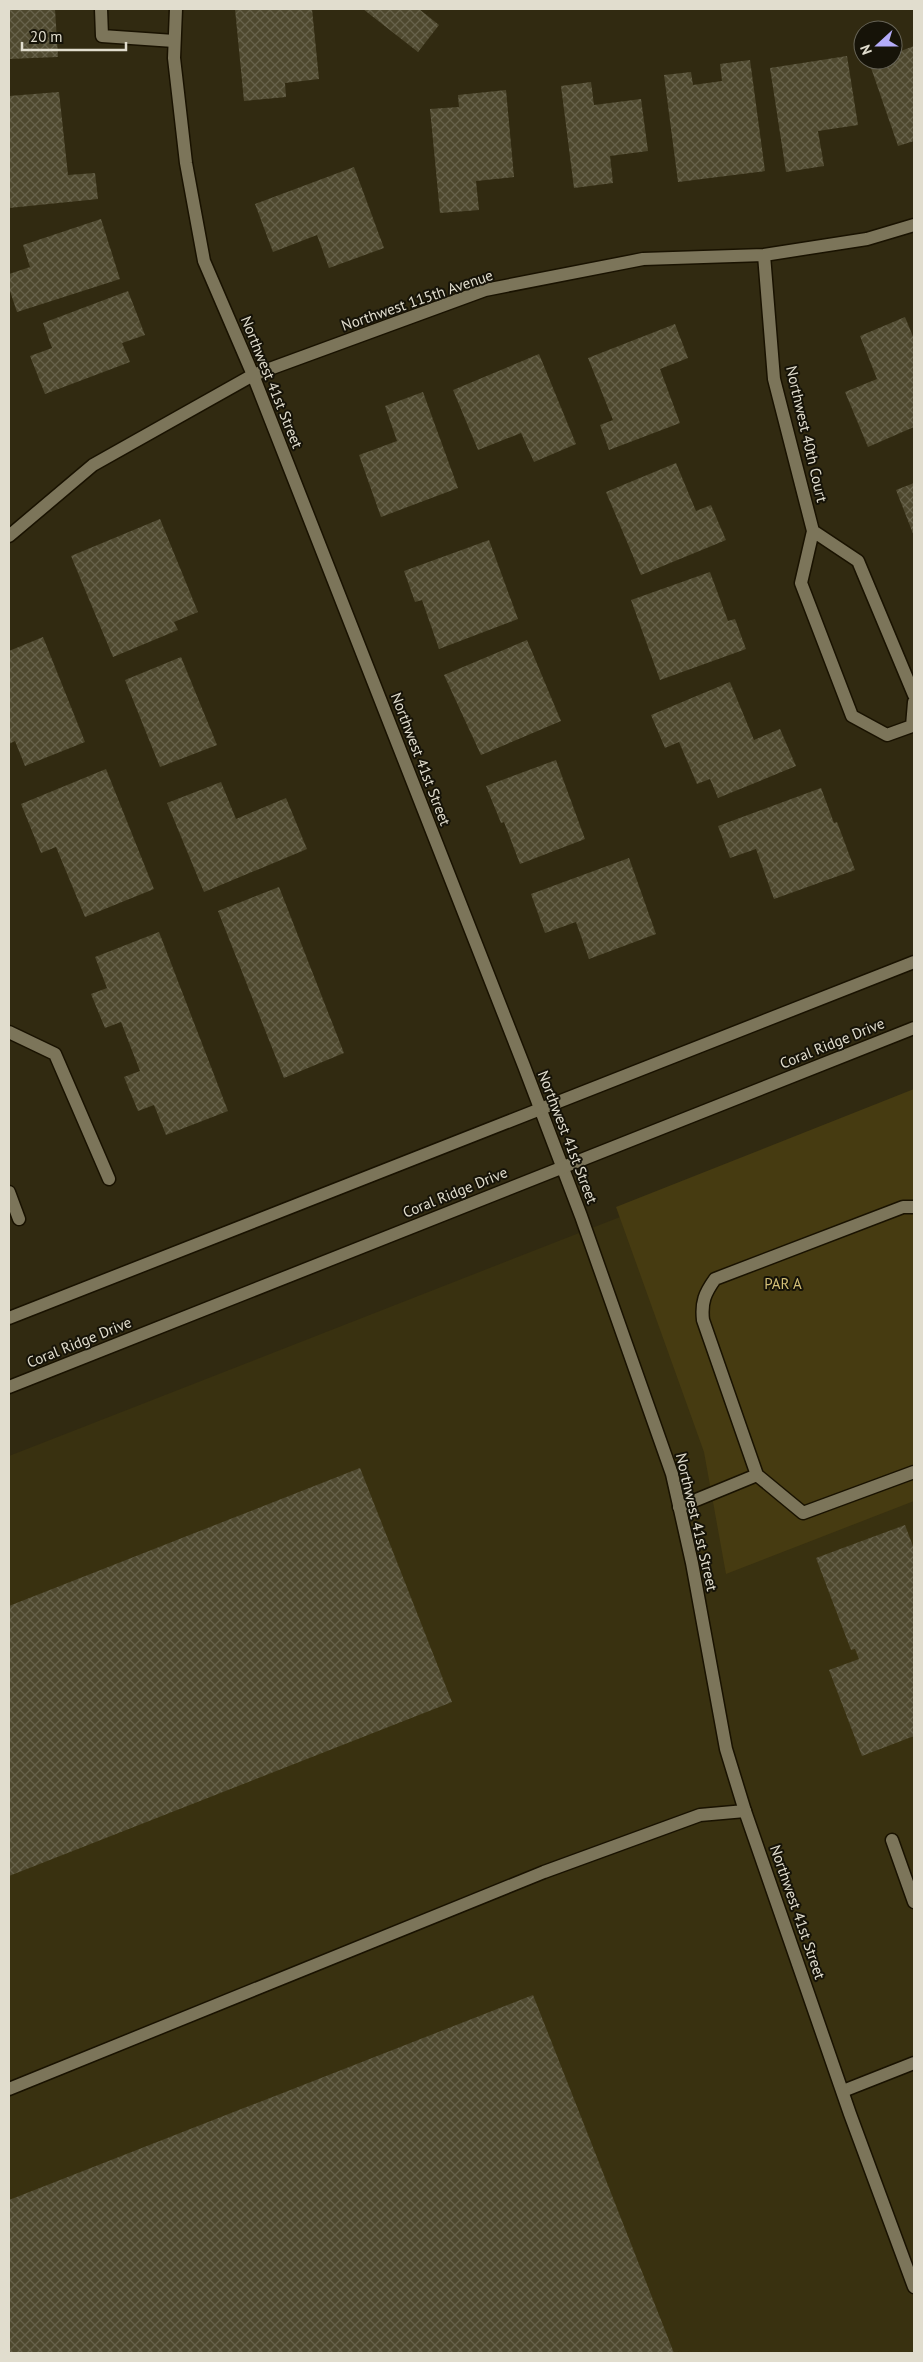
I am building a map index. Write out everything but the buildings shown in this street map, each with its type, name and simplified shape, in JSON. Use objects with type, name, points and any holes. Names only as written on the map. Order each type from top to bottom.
[{"type":"street","points":[[101,9],[102,36],[174,41]]},
{"type":"street","name":"Northwest 41st Street","points":[[176,9],[174,58],[186,163],[204,261],[253,375],[563,1167],[672,1474],[692,1562],[726,1749],[745,1811],[843,2090],[912,2273],[914,2287]]},
{"type":"street","name":"Northwest 115th Avenue","points":[[9,536],[93,465],[253,375],[485,290],[643,259],[764,255],[867,239],[914,225]]},
{"type":"street","name":"Northwest 40th Court","points":[[764,255],[774,379],[813,530],[801,583],[852,716],[888,735],[912,726],[914,702]]},
{"type":"street","points":[[813,530],[858,561],[914,695]]},
{"type":"street","points":[[9,1318],[914,962]]},
{"type":"street","name":"Coral Ridge Drive","points":[[9,1387],[914,1028]]},
{"type":"street","points":[[9,1032],[55,1054],[109,1179]]},
{"type":"street","points":[[9,1192],[18,1219]]},
{"type":"street","points":[[909,1207],[715,1279],[706,1292],[702,1305],[703,1320],[757,1475],[804,1513],[914,1472]]},
{"type":"street","points":[[679,1507],[757,1475]]},
{"type":"street","points":[[9,2089],[544,1872],[700,1815],[745,1811]]},
{"type":"street","points":[[892,1840],[914,1902]]},
{"type":"street","points":[[843,2090],[914,2062]]},
{"type":"shaded area","points":[[914,1102],[914,2353],[9,2353],[9,1456]]},
{"type":"green space","name":"PAR A","points":[[914,1089],[914,1501],[726,1574],[704,1452],[616,1207]]}]
